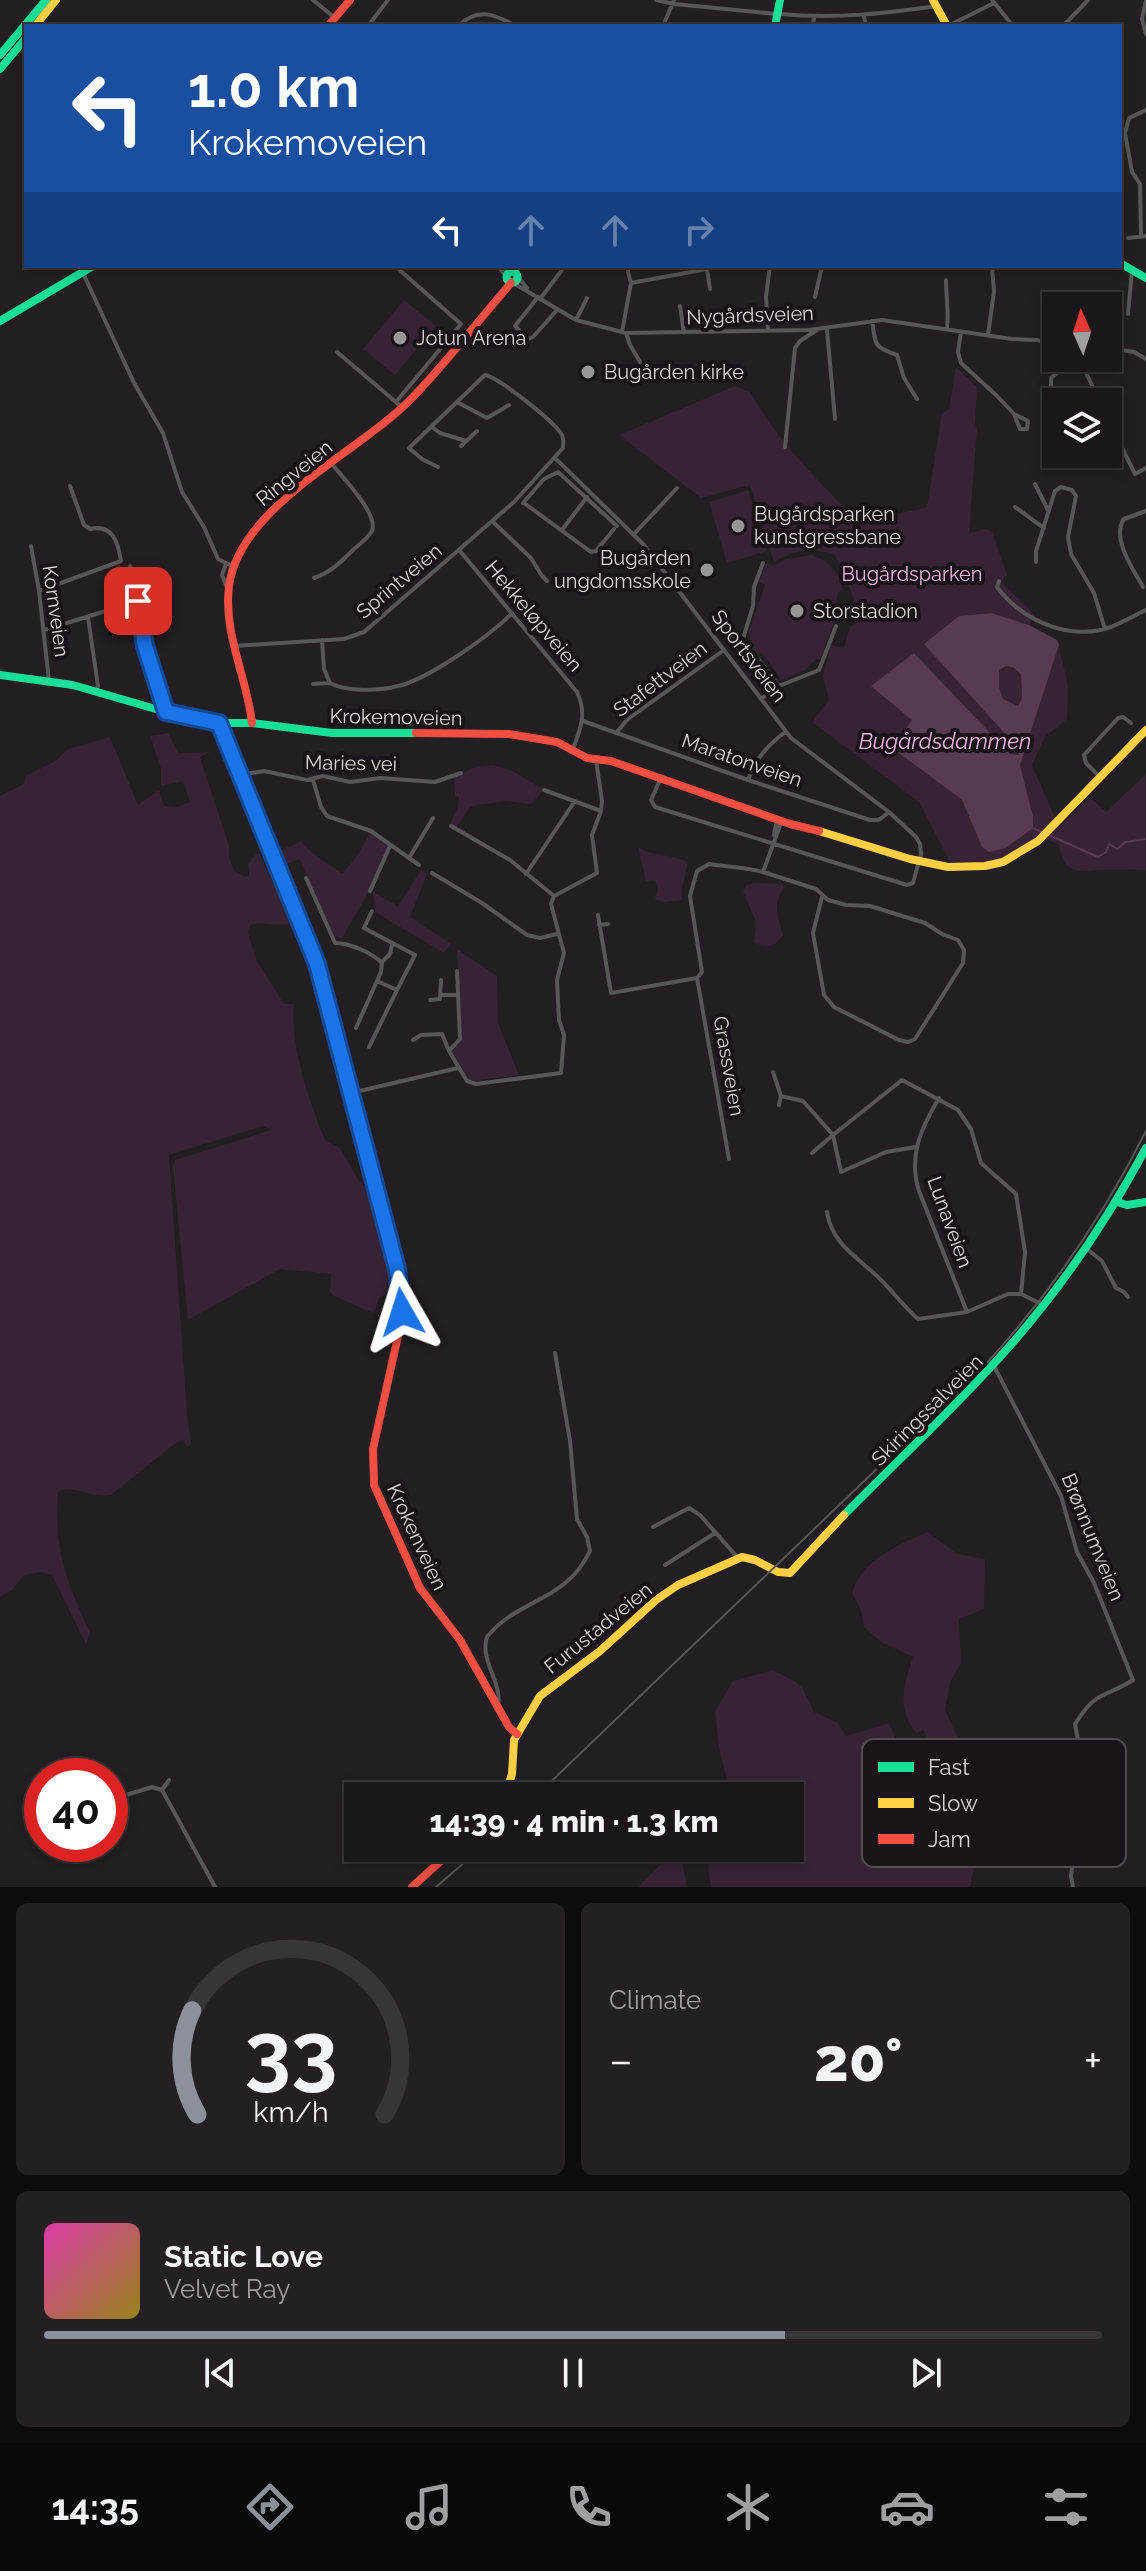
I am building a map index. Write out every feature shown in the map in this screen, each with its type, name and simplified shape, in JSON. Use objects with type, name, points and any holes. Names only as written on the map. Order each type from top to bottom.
[{"type":"main road","points":[[26,24],[46,0]]},
{"type":"main road","points":[[37,24],[56,0]]},
{"type":"main road","points":[[332,22],[350,0]]},
{"type":"main road","points":[[775,24],[780,0]]},
{"type":"main road","points":[[935,3],[947,24]]},
{"type":"main road","points":[[0,55],[24,26]]},
{"type":"main road","points":[[0,69],[24,40]]},
{"type":"main road","points":[[1122,264],[1146,278]]},
{"type":"main road","points":[[0,321],[90,268]]},
{"type":"main road","name":"Ringveien","points":[[252,723],[250,703],[229,623],[230,566],[261,520],[428,382],[514,275]]},
{"type":"main road","name":"Krokemoveien","points":[[0,675],[96,691],[166,712],[219,723],[252,723],[332,733],[526,735],[557,742],[582,756],[611,761],[660,780],[919,862],[966,869],[987,867],[1013,858],[1038,841],[1146,730]]},
{"type":"main road","name":"Krokenveien","points":[[219,723],[313,952],[397,1269],[402,1299],[400,1335],[373,1449],[374,1485],[420,1588],[460,1640],[517,1734]]},
{"type":"main road","name":"Skiringssalveien","points":[[738,1558],[754,1558],[775,1571],[787,1574],[794,1570],[833,1526],[944,1420],[1045,1306],[1087,1249],[1146,1148]]},
{"type":"main road","points":[[1117,1202],[1127,1205],[1146,1202]]},
{"type":"main road","name":"Furustadveien","points":[[509,1782],[517,1734],[540,1696],[600,1651],[656,1600],[678,1585],[738,1558]]},
{"type":"main road","points":[[412,1887],[440,1862]]},
{"type":"street","points":[[313,0],[332,22]]},
{"type":"street","points":[[370,24],[388,0]]},
{"type":"street","points":[[656,0],[814,17],[864,17],[935,3]]},
{"type":"street","points":[[1066,24],[1088,0]]},
{"type":"street","points":[[952,24],[993,1],[1011,24]]},
{"type":"street","points":[[1143,1],[1142,19],[1146,34]]},
{"type":"street","points":[[664,24],[674,2]]},
{"type":"street","points":[[461,24],[473,15],[484,13],[499,16],[513,24]]},
{"type":"street","points":[[813,24],[814,17]]},
{"type":"street","points":[[864,17],[866,24]]},
{"type":"street","points":[[1128,238],[1144,237],[1140,184],[1132,172],[1125,126],[1129,118],[1146,110]]},
{"type":"street","points":[[1141,203],[1146,207]]},
{"type":"street","points":[[337,352],[399,404],[461,324],[397,268]]},
{"type":"street","points":[[557,310],[528,339],[515,326],[563,268]]},
{"type":"street","points":[[629,268],[631,283],[624,333],[649,377]]},
{"type":"street","points":[[768,331],[766,297],[770,268]]},
{"type":"street","points":[[815,297],[822,268]]},
{"type":"street","points":[[988,335],[994,292],[992,268]]},
{"type":"street","points":[[631,283],[707,269],[710,289]]},
{"type":"street","points":[[1128,314],[1132,271]]},
{"type":"street","points":[[83,273],[134,383],[163,433],[182,492],[204,527],[218,559],[230,566]]},
{"type":"street","name":"Nygårdsveien","points":[[514,275],[557,310],[576,320],[624,333],[817,330],[872,321],[1042,342]]},
{"type":"street","points":[[946,280],[949,312],[946,329]]},
{"type":"street","points":[[576,320],[587,298]]},
{"type":"street","points":[[680,306],[684,333]]},
{"type":"street","points":[[872,321],[876,347],[897,355],[904,378],[917,399]]},
{"type":"street","points":[[827,329],[835,419]]},
{"type":"street","points":[[785,447],[795,348],[817,330]]},
{"type":"street","points":[[961,332],[958,352],[963,366],[1014,414]]},
{"type":"street","points":[[1122,350],[1134,352],[1146,359]]},
{"type":"street","points":[[438,467],[409,448],[481,377],[493,376],[560,432],[563,448],[555,458]]},
{"type":"street","points":[[457,402],[487,418],[509,405]]},
{"type":"street","points":[[432,427],[459,444],[477,431]]},
{"type":"street","points":[[447,436],[466,441]]},
{"type":"street","points":[[1122,448],[1135,474],[1146,468]]},
{"type":"street","name":"Sportsveien","points":[[555,458],[589,495],[634,534],[785,732],[889,812],[919,841],[919,862]]},
{"type":"street","name":"Sprintveien","points":[[234,646],[349,638],[367,630],[493,522],[555,458]]},
{"type":"street","points":[[314,578],[334,568],[373,529],[370,512],[331,463]]},
{"type":"street","points":[[517,500],[593,553],[616,527],[589,495],[557,472],[544,479],[523,503]]},
{"type":"street","points":[[1035,484],[1049,511]]},
{"type":"street","points":[[39,591],[121,561],[120,552],[108,529],[101,526],[90,529],[84,525],[70,486]]},
{"type":"street","points":[[634,534],[677,488]]},
{"type":"street","points":[[1036,562],[1036,551],[1058,488],[1067,488],[1075,493],[1076,502],[1068,537],[1071,554],[1094,593],[1105,629]]},
{"type":"street","points":[[562,530],[589,495]]},
{"type":"street","points":[[1015,507],[1044,528]]},
{"type":"street","points":[[1143,587],[1118,530],[1124,519],[1146,511]]},
{"type":"street","points":[[493,522],[531,558],[547,581]]},
{"type":"street","name":"Kornveien","points":[[31,546],[49,681]]},
{"type":"street","name":"Hekkeløpveien","points":[[460,551],[577,692],[583,721]]},
{"type":"street","points":[[763,563],[754,587],[753,606],[743,639],[779,686]]},
{"type":"street","points":[[130,566],[135,577],[145,646],[166,712]]},
{"type":"street","points":[[999,581],[997,587],[1000,591],[1047,626],[1077,630],[1105,629],[1146,610]]},
{"type":"street","points":[[44,630],[138,601]]},
{"type":"street","points":[[313,684],[330,683],[347,688],[398,686],[423,676],[478,642],[497,629],[512,613]]},
{"type":"street","points":[[88,617],[98,686],[96,691]]},
{"type":"street","points":[[761,699],[779,686],[819,670],[836,626]]},
{"type":"street","points":[[322,640],[324,669],[330,683]]},
{"type":"street","name":"Stafettveien","points":[[616,733],[628,719],[724,650]]},
{"type":"street","points":[[1101,778],[1086,763],[1084,755],[1118,718],[1123,717],[1131,723]]},
{"type":"street","points":[[573,749],[583,721]]},
{"type":"street","name":"Maratonveien","points":[[583,721],[873,821],[889,812]]},
{"type":"street","points":[[748,780],[763,750],[785,732]]},
{"type":"street","points":[[554,896],[596,876],[592,835],[601,811],[596,760]]},
{"type":"street","name":"Maries vei","points":[[239,775],[264,771],[313,780],[323,776],[350,782],[380,778],[435,782],[461,773]]},
{"type":"street","points":[[313,780],[325,814],[363,827],[419,865]]},
{"type":"street","points":[[660,780],[651,800],[655,807],[910,885],[919,862]]},
{"type":"street","points":[[544,790],[601,811]]},
{"type":"street","points":[[526,874],[575,801]]},
{"type":"street","points":[[409,858],[433,818]]},
{"type":"street","points":[[763,872],[779,819]]},
{"type":"street","points":[[451,826],[510,860],[554,896]]},
{"type":"street","points":[[370,891],[390,846]]},
{"type":"street","name":"Grassveien","points":[[729,1159],[697,978],[702,972],[690,896],[697,871],[709,864],[741,866],[816,889],[822,897],[846,905],[870,906],[925,923],[963,946],[963,963],[915,1039],[908,1042],[899,1040],[825,1000],[813,933],[822,897]]},
{"type":"street","points":[[432,873],[527,935],[540,938],[558,934]]},
{"type":"street","points":[[306,878],[335,943],[349,945],[382,962]]},
{"type":"street","points":[[413,1040],[421,1035],[442,1034],[458,1068],[467,1081],[476,1084],[563,1071],[564,1035],[559,1020],[557,980],[564,953],[552,908],[554,896]]},
{"type":"street","points":[[369,1047],[415,955],[364,928],[372,911]]},
{"type":"street","points":[[598,915],[611,993],[697,978]]},
{"type":"street","points":[[599,925],[608,924]]},
{"type":"street","points":[[356,1028],[392,944]]},
{"type":"street","points":[[449,1051],[460,1039],[457,971]]},
{"type":"street","points":[[430,1000],[438,1000],[442,995],[441,980]]},
{"type":"street","points":[[377,981],[397,990]]},
{"type":"street","points":[[442,995],[457,995]]},
{"type":"street","points":[[351,1093],[458,1068]]},
{"type":"street","points":[[773,1072],[781,1096],[779,1105]]},
{"type":"street","points":[[812,1153],[902,1080],[958,1110],[964,1116],[981,1163],[1016,1194],[1025,1252],[1021,1294]]},
{"type":"street","points":[[781,1096],[803,1101],[833,1135],[841,1172],[886,1152],[916,1147]]},
{"type":"street","name":"Lunaveien","points":[[939,1098],[919,1133],[916,1182],[967,1312]]},
{"type":"street","points":[[827,1212],[837,1239],[855,1259],[871,1269],[914,1316],[930,1319],[967,1312],[1003,1295],[1021,1294],[1045,1306]]},
{"type":"street","points":[[1087,1249],[1099,1257],[1114,1285],[1128,1297]]},
{"type":"street","name":"Krokenveien","points":[[498,1706],[499,1696],[485,1649],[487,1637],[521,1610],[566,1584],[590,1551],[587,1537],[577,1519],[570,1441],[555,1353]]},
{"type":"street","name":"Brønnumveien","points":[[994,1366],[1061,1496],[1077,1552],[1094,1583],[1133,1680],[1099,1695],[1084,1709],[1075,1724],[1078,1739]]},
{"type":"street","points":[[653,1527],[689,1508],[700,1515],[738,1558]]},
{"type":"street","points":[[665,1565],[715,1533]]},
{"type":"street","points":[[162,1790],[169,1780]]},
{"type":"street","points":[[128,1794],[152,1787],[162,1790],[215,1887]]},
{"type":"street","name":"Brønnumveien","points":[[1072,1867],[1073,1887]]},
{"type":"green space","name":"Jotun Arena","points":[[404,300],[436,326],[395,375],[363,349]]},
{"type":"green space","name":"Bugårdsparken","points":[[956,367],[977,387],[969,533],[986,529],[992,532],[1007,575],[1001,582],[1035,615],[1029,625],[991,613],[960,616],[1019,755],[1010,755],[914,653],[908,716],[913,720],[892,748],[962,800],[982,847],[1033,816],[1020,765],[1059,645],[1068,686],[1067,719],[1045,737],[1032,765],[1059,827],[1090,797],[1106,812],[1146,774],[1146,870],[1072,869],[1064,861],[1059,844],[1042,835],[1000,859],[952,866],[919,802],[812,722],[829,700],[823,676],[831,645],[844,648],[850,627],[859,621],[853,596],[835,555],[804,551],[774,562],[750,485],[701,498],[619,435],[735,386],[750,392],[787,445],[859,523],[927,507],[942,413],[949,409]]},
{"type":"green space","name":"Bugårdsparken kunstgressbane","points":[[748,490],[767,551],[727,563],[709,502]]},
{"type":"green space","name":"Storstadion","points":[[811,555],[832,567],[843,590],[838,592],[834,622],[820,660],[816,659],[805,670],[782,680],[762,653],[757,653],[750,643],[749,632],[765,585],[759,582],[766,563],[774,566],[787,559]]},
{"type":"green space","points":[[1006,666],[1021,674],[1022,698],[1018,706],[1003,699],[999,687],[999,670]]},
{"type":"green space","points":[[168,733],[178,753],[210,752],[200,757],[234,871],[246,877],[249,875],[248,864],[256,854],[260,854],[289,918],[289,924],[253,924],[249,926],[248,933],[257,961],[284,1004],[294,1004],[298,1055],[325,1140],[340,1148],[359,1181],[374,1195],[395,1273],[397,1293],[379,1297],[375,1313],[334,1296],[330,1291],[331,1274],[280,1269],[188,1320],[173,1167],[175,1160],[271,1130],[263,1126],[169,1155],[191,1444],[187,1447],[183,1440],[177,1442],[111,1495],[70,1490],[58,1492],[60,1548],[68,1581],[90,1632],[86,1644],[52,1575],[40,1572],[24,1575],[12,1590],[0,1597],[0,796],[24,784],[26,776],[54,762],[68,749],[110,737],[138,805],[159,790],[164,806],[178,807],[190,802],[183,781],[161,786],[161,768],[150,736]]},
{"type":"green space","points":[[493,765],[513,771],[544,790],[531,804],[506,801],[471,806],[456,828],[450,824],[459,797],[455,796],[454,777],[476,767]]},
{"type":"green space","points":[[371,831],[390,846],[380,872],[342,938],[332,936],[300,859],[279,866],[274,854],[301,841],[342,874]]},
{"type":"green space","points":[[638,847],[688,862],[682,900],[663,902],[655,899],[658,890],[655,880],[646,881]]},
{"type":"green space","points":[[421,870],[427,874],[410,917],[451,944],[444,953],[375,912],[373,892],[398,906]]},
{"type":"green space","points":[[782,884],[784,888],[777,905],[783,935],[770,946],[754,943],[756,922],[743,891],[746,885]]},
{"type":"green space","points":[[457,949],[497,976],[498,1023],[519,1075],[471,1081],[452,1052],[462,1040]]},
{"type":"green space","points":[[928,1532],[957,1554],[985,1559],[984,1609],[959,1619],[961,1663],[950,1682],[945,1710],[959,1739],[928,1739],[923,1730],[916,1733],[904,1705],[905,1686],[913,1657],[881,1642],[864,1627],[861,1610],[852,1593],[863,1572],[893,1548]]},
{"type":"green space","points":[[773,1670],[796,1682],[803,1689],[814,1712],[838,1723],[846,1736],[889,1723],[896,1739],[862,1739],[862,1867],[974,1867],[970,1887],[711,1887],[707,1862],[804,1862],[804,1782],[728,1782],[719,1748],[715,1711],[733,1681]]},
{"type":"green space","points":[[663,1862],[682,1862],[687,1887],[638,1887]]},
{"type":"water","name":"Bugårdsdammen","points":[[991,613],[1029,625],[1057,640],[1059,645],[1020,765],[1033,816],[1033,828],[1006,848],[989,852],[982,847],[962,800],[892,748],[912,720],[871,686],[914,653],[1010,754],[1019,755],[1017,747],[924,644],[959,616]],"holes":[[[1006,666],[1021,674],[1022,698],[1018,706],[1003,699],[999,687],[999,670]]]},
{"type":"waterway","points":[[1033,828],[1098,857],[1106,852],[1109,844],[1117,849],[1126,842],[1146,839]]},
{"type":"railway","points":[[551,1782],[984,1366],[1031,1311],[1073,1254],[1112,1194],[1146,1131]]},
{"type":"railway","points":[[436,1887],[465,1862]]},
{"type":"traffic: fast","points":[[26,24],[46,0]]},
{"type":"traffic: fast","points":[[775,24],[780,0]]},
{"type":"traffic: fast","points":[[0,55],[24,26]]},
{"type":"traffic: fast","points":[[0,69],[24,40]]},
{"type":"traffic: fast","points":[[1122,264],[1146,278]]},
{"type":"traffic: fast","points":[[0,321],[90,268]]},
{"type":"traffic: fast","points":[[512,271],[518,277],[512,283],[506,277],[512,271]]},
{"type":"traffic: fast","points":[[0,675],[73,685],[166,712],[219,723],[252,723],[332,733],[416,733]]},
{"type":"traffic: fast","points":[[844,1515],[974,1385],[1034,1318],[1086,1248],[1146,1148]]},
{"type":"traffic: fast","points":[[1117,1202],[1127,1205],[1146,1202]]},
{"type":"traffic: slow","points":[[37,24],[56,0]]},
{"type":"traffic: slow","points":[[933,0],[946,24]]},
{"type":"traffic: slow","points":[[219,723],[317,964],[400,1279],[400,1327]]},
{"type":"traffic: slow","points":[[819,831],[910,859],[948,867],[1003,862],[1038,841],[1146,730]]},
{"type":"traffic: slow","points":[[509,1782],[514,1740],[540,1696],[600,1651],[656,1600],[678,1585],[742,1557],[778,1572],[790,1573],[844,1515]]},
{"type":"traffic: jam","points":[[330,24],[350,0]]},
{"type":"traffic: jam","points":[[252,723],[229,621],[229,586],[238,557],[254,530],[278,506],[412,398],[511,283]]},
{"type":"traffic: jam","points":[[416,733],[509,734],[557,742],[587,758],[611,761],[790,824],[819,831]]},
{"type":"traffic: jam","points":[[400,1327],[373,1449],[374,1485],[420,1588],[460,1640],[509,1727],[517,1734]]},
{"type":"traffic: jam","points":[[412,1887],[440,1862]]},
{"type":"place","name":"Jotun Arena","points":[[400,338]]},
{"type":"place","name":"Bugården kirke","points":[[588,372]]},
{"type":"place","name":"Bugårdsparken kunstgressbane","points":[[738,526]]},
{"type":"place","name":"Bugården ungdomsskole","points":[[707,570]]},
{"type":"place","name":"Storstadion","points":[[797,611]]},
{"type":"route","points":[[138,601],[145,646],[166,712],[219,723],[313,952],[397,1269],[402,1312]]}]
